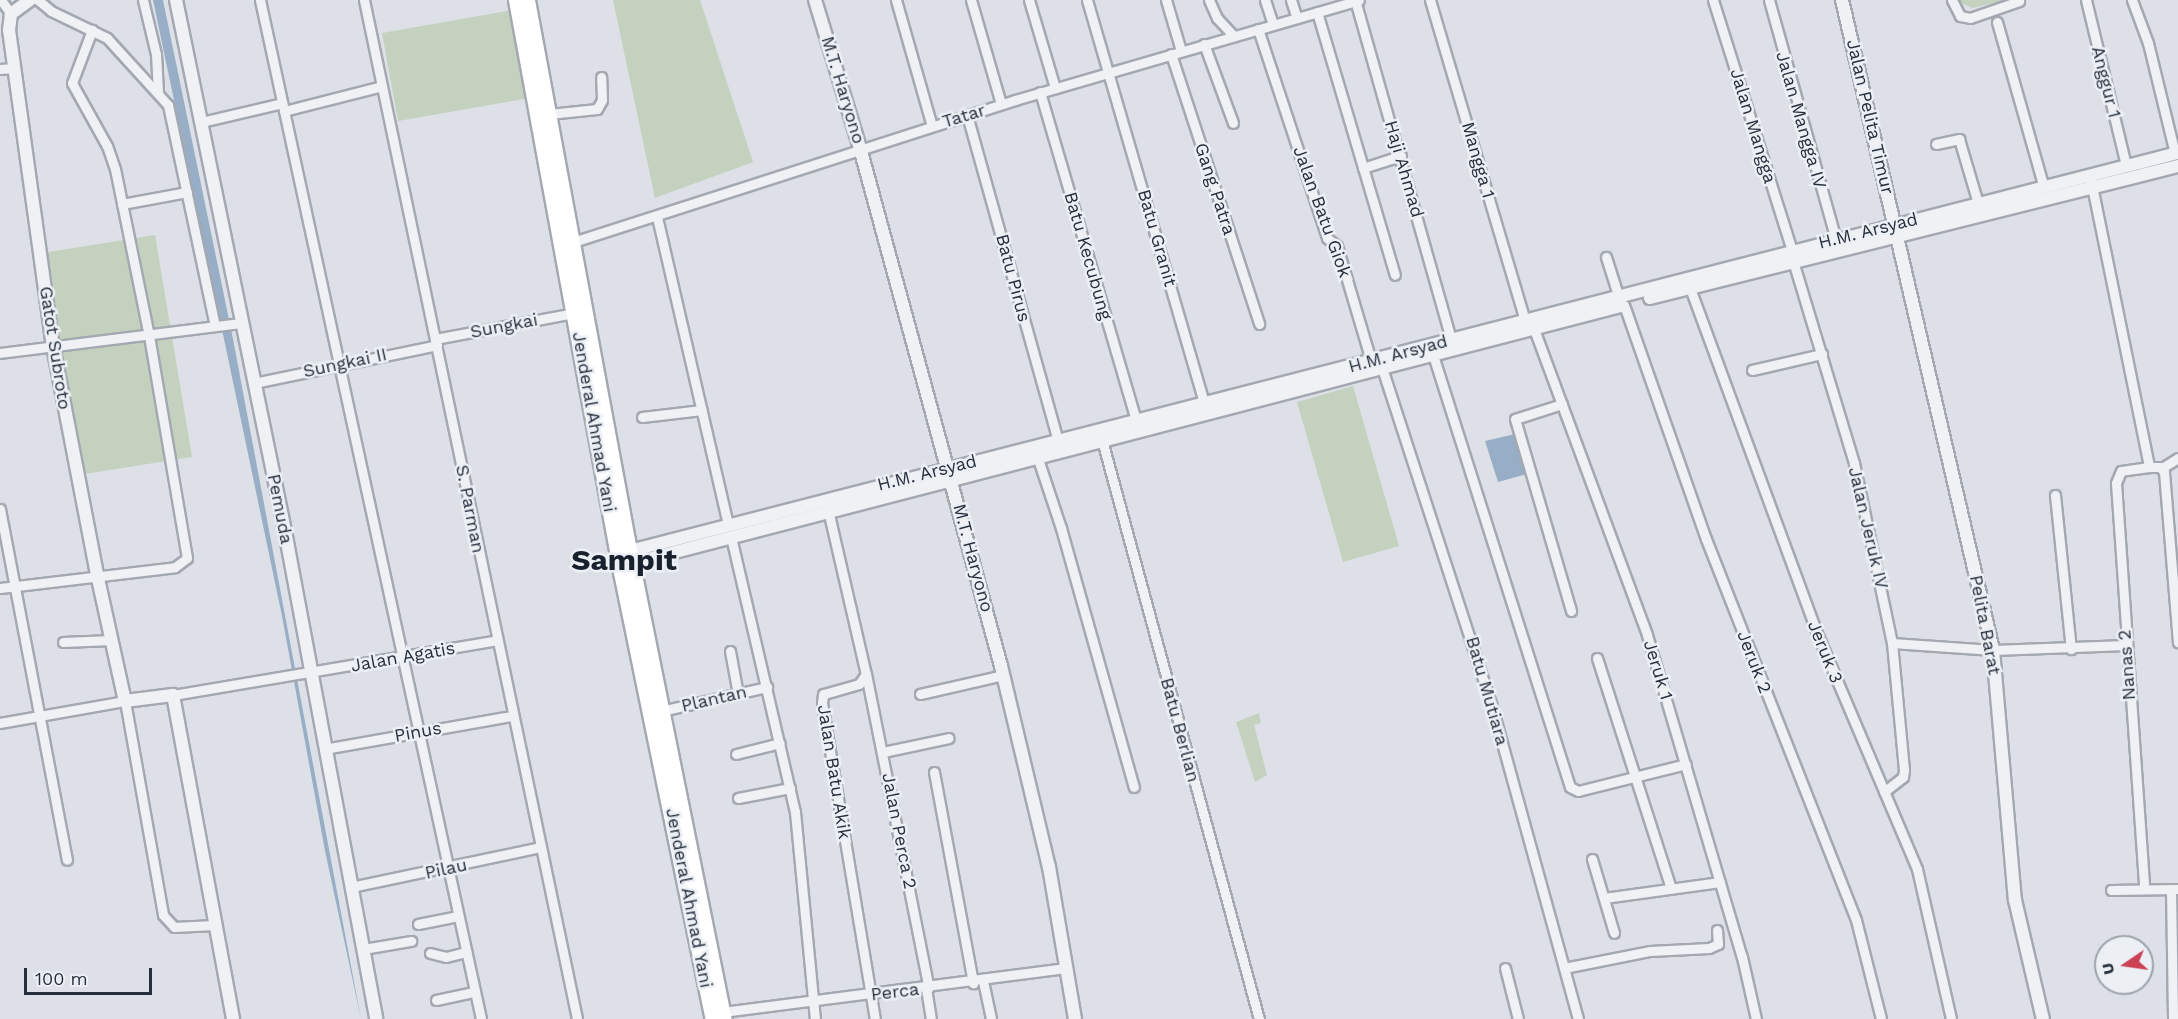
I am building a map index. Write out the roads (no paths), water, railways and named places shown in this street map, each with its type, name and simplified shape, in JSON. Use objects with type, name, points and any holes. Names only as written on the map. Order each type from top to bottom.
[{"type":"highway","name":"Jenderal Ahmad Yani","points":[[516,0],[573,313],[720,1017]]},
{"type":"highway","name":"Jenderal Ahmad Yani","points":[[527,0],[573,243],[625,559],[662,711],[660,728]]},
{"type":"street","points":[[1,0],[11,14],[30,0]]},
{"type":"street","points":[[38,0],[51,11],[112,42],[158,91],[172,116],[218,326]]},
{"type":"street","points":[[143,0],[156,54],[158,91]]},
{"type":"street","name":"Pemuda","points":[[176,0],[201,122],[236,323],[254,383],[305,673],[324,749],[376,1019]]},
{"type":"street","points":[[260,0],[481,1019]]},
{"type":"street","name":"S. Parman","points":[[364,0],[576,1019]]},
{"type":"street","name":"M.T. Haryono","points":[[815,0],[860,148],[1003,675],[1045,847],[1075,1019]]},
{"type":"street","points":[[896,0],[932,126]]},
{"type":"street","points":[[971,0],[1001,104]]},
{"type":"street","points":[[1029,0],[1055,88]]},
{"type":"street","name":"Batu Granit","points":[[1087,0],[1110,72],[1204,403]]},
{"type":"street","points":[[1166,0],[1181,51]]},
{"type":"street","points":[[1209,0],[1217,18],[1234,36]]},
{"type":"street","points":[[1265,0],[1273,25]]},
{"type":"street","points":[[1291,0],[1297,18]]},
{"type":"street","name":"Tatar","points":[[573,243],[1001,104],[1356,0]]},
{"type":"street","name":"Haji Ahmad","points":[[1356,0],[1451,339]]},
{"type":"street","name":"Mangga 1","points":[[1430,0],[1529,325]]},
{"type":"street","name":"Jalan Mangga","points":[[1713,0],[1793,256]]},
{"type":"street","name":"Jalan Mangga IV","points":[[1769,0],[1836,240]]},
{"type":"street","name":"Jalan Pelita Timur","points":[[1842,0],[1896,230]]},
{"type":"street","points":[[1952,0],[1960,16],[1970,18],[2019,1]]},
{"type":"street","name":"Anggur 1","points":[[2086,0],[2126,165]]},
{"type":"street","points":[[2132,0],[2148,43],[2177,158]]},
{"type":"street","points":[[1317,12],[1395,275]]},
{"type":"street","name":"Gatot Subroto","points":[[11,14],[9,30],[53,346],[97,574],[125,701]]},
{"type":"street","points":[[1997,22],[2043,185]]},
{"type":"street","name":"Jalan Batu Giok","points":[[1258,29],[1327,238],[1337,246],[1377,364]]},
{"type":"street","points":[[0,588],[97,574],[179,566],[187,558],[149,336],[110,154],[72,83],[92,30]]},
{"type":"street","points":[[1204,44],[1233,123]]},
{"type":"street","name":"Gang Patra","points":[[1171,54],[1259,324]]},
{"type":"street","points":[[0,69],[14,68]]},
{"type":"street","points":[[549,114],[597,109],[602,100],[601,76]]},
{"type":"street","points":[[201,122],[382,86]]},
{"type":"street","name":"Batu Kecubung","points":[[1040,92],[1136,421]]},
{"type":"street","name":"Batu Pirus","points":[[967,115],[1058,441]]},
{"type":"street","points":[[1936,144],[1959,139],[1978,202]]},
{"type":"street","points":[[1363,168],[1401,156]]},
{"type":"street","name":"H.M. Arsyad","points":[[1622,302],[1690,288],[1836,240],[1896,230],[1978,202],[2043,185],[2090,179],[2126,165],[2177,158]]},
{"type":"street","name":"H.M. Arsyad","points":[[806,511],[828,510],[1058,441],[1204,403],[1377,364],[1433,355],[1529,325],[2177,158]]},
{"type":"street","points":[[2090,179],[2149,467]]},
{"type":"street","points":[[122,204],[187,192]]},
{"type":"street","points":[[657,217],[790,788],[815,1019]]},
{"type":"street","name":"Pelita Barat","points":[[1896,230],[1993,650],[2015,900],[2043,1019]]},
{"type":"street","name":"Jalan Jeruk IV","points":[[1793,256],[1866,510],[1892,643],[1904,770],[1903,777],[1884,792]]},
{"type":"street","name":"Jeruk 2","points":[[1606,257],[1706,539],[1854,914],[1881,1019]]},
{"type":"street","name":"Jeruk 3","points":[[1690,288],[1815,628],[1917,869],[1951,1019]]},
{"type":"street","name":"Sungkai","points":[[436,342],[573,313]]},
{"type":"street","points":[[0,353],[149,336],[236,323]]},
{"type":"street","name":"H.M. Arsyad","points":[[625,559],[950,473],[1037,456],[1102,440],[1377,364],[1451,339],[1529,325]]},
{"type":"street","name":"Jeruk 1","points":[[1529,325],[1562,404],[1642,619],[1720,882],[1756,1019]]},
{"type":"street","name":"Sungkai II","points":[[254,383],[436,342]]},
{"type":"street","points":[[1752,370],[1822,354]]},
{"type":"street","points":[[1433,355],[1569,787],[1578,791],[1686,764]]},
{"type":"street","name":"Batu Mutiara","points":[[1377,364],[1479,663],[1578,1019]]},
{"type":"street","points":[[1562,404],[1515,418],[1571,611]]},
{"type":"street","points":[[642,417],[702,410]]},
{"type":"street","name":"Batu Berlian","points":[[1102,440],[1259,1019]]},
{"type":"street","points":[[1037,456],[1063,535],[1134,787]]},
{"type":"street","points":[[2178,458],[2162,468],[2178,642]]},
{"type":"street","name":"Nanas 2","points":[[2144,888],[2116,477],[2121,471],[2149,467],[2162,468]]},
{"type":"street","points":[[2055,495],[2071,649]]},
{"type":"street","points":[[0,508],[42,716],[67,860]]},
{"type":"street","points":[[828,510],[866,674]]},
{"type":"street","points":[[63,642],[111,640]]},
{"type":"street","name":"Jalan Agatis","points":[[173,695],[497,640]]},
{"type":"street","points":[[1892,643],[1993,650],[2071,649],[2126,645]]},
{"type":"street","points":[[730,651],[738,694]]},
{"type":"street","points":[[1597,658],[1638,776],[1671,888]]},
{"type":"street","name":"Jalan Perca 2","points":[[866,674],[883,752],[932,1019]]},
{"type":"street","name":"Jalan Batu Akik","points":[[866,674],[859,684],[821,696],[872,995]]},
{"type":"street","points":[[920,694],[1003,675]]},
{"type":"street","name":"Plantan","points":[[662,711],[766,687]]},
{"type":"street","points":[[0,723],[173,695],[233,1019]]},
{"type":"street","points":[[125,701],[163,915],[174,927],[214,925]]},
{"type":"street","name":"Pinus","points":[[324,749],[512,716]]},
{"type":"street","points":[[883,752],[950,738]]},
{"type":"street","points":[[736,754],[780,743]]},
{"type":"street","points":[[934,772],[978,982],[991,1019]]},
{"type":"street","points":[[738,798],[790,788]]},
{"type":"street","name":"Pilau","points":[[351,887],[540,848]]},
{"type":"street","points":[[1592,859],[1614,933]]},
{"type":"street","points":[[1604,898],[1720,882]]},
{"type":"street","points":[[2111,890],[2174,889],[2173,1019]]},
{"type":"street","points":[[418,924],[458,916]]},
{"type":"street","points":[[1564,968],[1650,951],[1709,948],[1718,944],[1717,930]]},
{"type":"street","points":[[363,949],[411,941]]},
{"type":"street","points":[[430,953],[441,952],[446,957],[466,952]]},
{"type":"street","name":"Perca","points":[[720,1017],[813,1001],[978,982],[1067,968]]},
{"type":"street","points":[[1505,968],[1518,1019]]},
{"type":"street","points":[[436,1000],[475,992]]},
{"type":"street","points":[[872,995],[875,1019]]},
{"type":"water","points":[[153,0],[163,0],[233,339],[361,1019],[325,851],[282,616]]},
{"type":"water","points":[[1515,434],[1527,474],[1498,482],[1485,441]]},
{"type":"district","name":"Sampit","points":[[624,560]]}]
